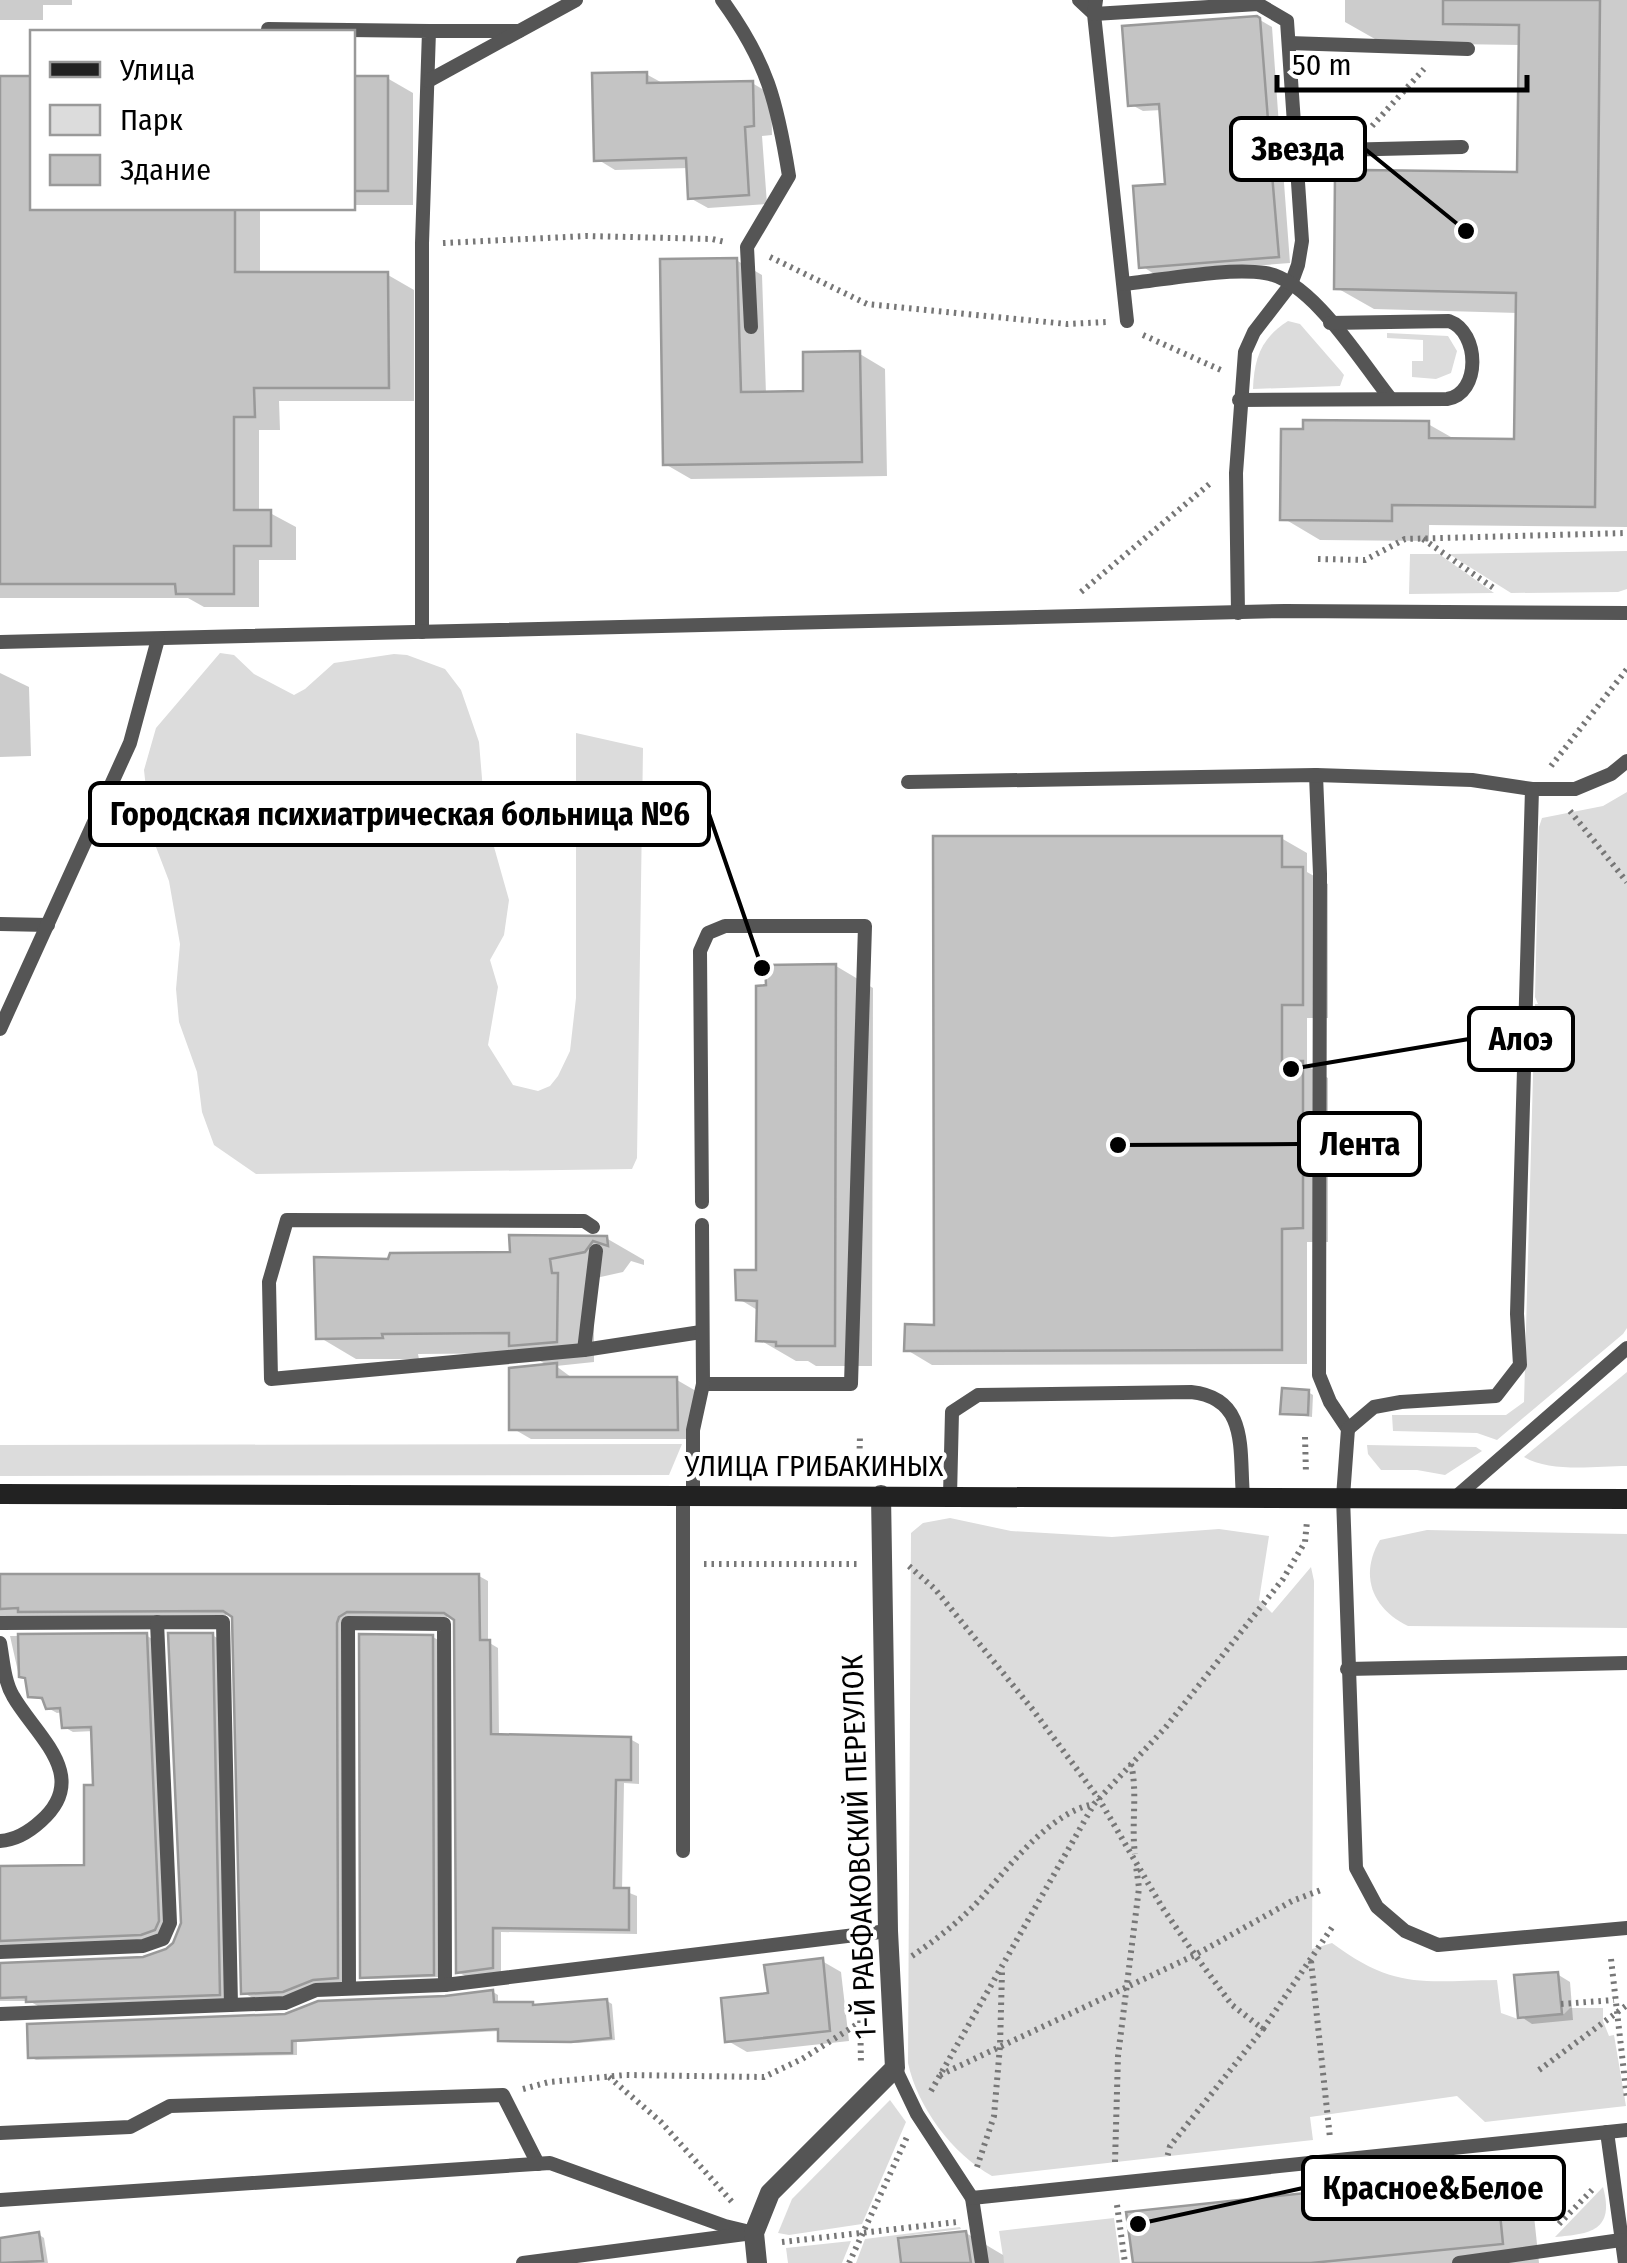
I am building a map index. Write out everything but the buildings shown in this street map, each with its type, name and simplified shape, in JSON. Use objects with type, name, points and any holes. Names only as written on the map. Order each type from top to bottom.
[{"type":"street","name":"УЛИЦА ГРИБАКИНЫХ","points":[[0,1494],[1627,1499]]},
{"type":"street","name":"1-Й РАБФАКОВСКИЙ ПЕРЕУЛОК","points":[[754,2232],[770,2194],[895,2068],[888,1932],[880,1495]]},
{"type":"street","points":[[754,2232],[757,2263]]},
{"type":"lane","points":[[428,81],[576,0]]},
{"type":"lane","points":[[722,0],[766,71],[789,176],[747,247],[751,327]]},
{"type":"lane","points":[[1079,0],[1095,7],[1258,4],[1287,21],[1302,242],[1291,284],[1254,332],[1244,352],[1236,473],[1238,612]]},
{"type":"lane","points":[[1095,7],[1127,321]]},
{"type":"lane","points":[[268,29],[349,30]]},
{"type":"lane","points":[[355,30],[520,31]]},
{"type":"lane","points":[[422,632],[422,244],[430,31]]},
{"type":"lane","points":[[1290,43],[1468,49]]},
{"type":"lane","points":[[1296,151],[1462,147]]},
{"type":"lane","points":[[1124,284],[1268,273],[1291,284],[1316,304],[1390,398]]},
{"type":"lane","points":[[1239,400],[1447,399],[1466,392],[1470,382],[1470,341],[1466,331],[1449,321],[1330,323]]},
{"type":"lane","points":[[0,642],[1238,612],[1627,613]]},
{"type":"lane","points":[[0,1028],[130,743],[158,639]]},
{"type":"lane","points":[[908,782],[1316,775],[1472,780],[1532,789],[1575,789],[1611,774],[1627,761]]},
{"type":"lane","points":[[1316,775],[1320,1375],[1330,1402],[1348,1429],[1343,1496],[1356,1868],[1377,1907],[1405,1931],[1438,1944],[1627,1928]]},
{"type":"lane","points":[[1348,1429],[1374,1407],[1496,1396],[1520,1365],[1517,1314],[1532,789]]},
{"type":"lane","points":[[0,924],[48,925]]},
{"type":"lane","points":[[702,1202],[700,951],[708,934],[725,926],[865,926],[851,1384],[703,1384]]},
{"type":"lane","points":[[593,1227],[584,1221],[287,1220],[269,1282],[271,1379],[584,1350],[701,1332]]},
{"type":"lane","points":[[684,1851],[683,1564],[693,1430],[703,1384],[702,1225]]},
{"type":"lane","points":[[584,1350],[596,1251]]},
{"type":"lane","points":[[1457,1496],[1627,1348]]},
{"type":"lane","points":[[950,1496],[952,1412],[978,1395],[1192,1392],[1213,1394],[1231,1408],[1238,1435],[1243,1496]]},
{"type":"lane","points":[[0,1952],[142,1946],[163,1940],[170,1922],[157,1622]]},
{"type":"lane","points":[[0,1623],[223,1622],[231,2005]]},
{"type":"lane","points":[[349,1988],[348,1623],[444,1624],[445,1985]]},
{"type":"lane","points":[[0,1643],[11,1694],[48,1742],[62,1778],[57,1807],[34,1828],[12,1840],[0,1841]]},
{"type":"lane","points":[[1348,1669],[1627,1663]]},
{"type":"lane","points":[[0,2014],[286,2003],[316,1990],[445,1985],[888,1932]]},
{"type":"lane","points":[[895,2068],[917,2114],[970,2195],[982,2263]]},
{"type":"lane","points":[[0,2133],[130,2127],[170,2106],[503,2095],[538,2164]]},
{"type":"lane","points":[[970,2195],[1114,2184],[1627,2130]]},
{"type":"lane","points":[[1607,2132],[1626,2263]]},
{"type":"lane","points":[[0,2200],[550,2163],[725,2226],[754,2232]]},
{"type":"lane","points":[[523,2263],[754,2232]]},
{"type":"lane","points":[[1459,2263],[1497,2261],[1621,2240]]},
{"type":"path","points":[[1351,149],[1443,48]]},
{"type":"path","points":[[422,244],[587,236],[712,239],[747,247],[867,304],[1068,324],[1127,321],[1145,336],[1241,378]]},
{"type":"path","points":[[1080,592],[1210,483],[1236,473]]},
{"type":"path","points":[[1318,560],[1365,560],[1404,538],[1627,533]]},
{"type":"path","points":[[1422,538],[1529,615]]},
{"type":"path","points":[[1532,789],[1627,669]]},
{"type":"path","points":[[1569,810],[1627,882]]},
{"type":"path","points":[[860,1436],[860,1471]]},
{"type":"path","points":[[849,2263],[917,2114],[1097,1802],[1165,1728],[1283,1579],[1307,1530]]},
{"type":"path","points":[[881,1558],[904,1561],[935,1590],[997,1662],[1097,1802],[1195,1954],[1232,2005],[1263,2029]]},
{"type":"path","points":[[683,1564],[858,1564]]},
{"type":"path","points":[[1114,2184],[1118,2056],[1140,1888],[1132,1834],[1135,1780],[1131,1764]]},
{"type":"path","points":[[890,1971],[934,1941],[982,1898],[1002,1870],[1029,1844],[1081,1807],[1097,1802]]},
{"type":"path","points":[[940,2075],[1129,1987],[1292,1901],[1321,1890]]},
{"type":"path","points":[[1163,2178],[1170,2146],[1263,2029],[1333,1926]]},
{"type":"path","points":[[1612,1959],[1615,2016],[1627,2100]]},
{"type":"path","points":[[1311,1960],[1332,2161]]},
{"type":"path","points":[[970,2195],[994,2116],[1002,1971]]},
{"type":"path","points":[[1561,2004],[1614,2000]]},
{"type":"path","points":[[1539,2070],[1627,2005]]},
{"type":"path","points":[[503,2095],[549,2082],[608,2076],[764,2077],[802,2060],[860,2022]]},
{"type":"path","points":[[608,2076],[661,2122],[734,2203]]},
{"type":"path","points":[[1548,2237],[1595,2186]]},
{"type":"path","points":[[1117,2204],[1125,2263]]},
{"type":"path","points":[[782,2252],[782,2241],[975,2220]]},
{"type":"green space","points":[[1288,321],[1300,324],[1344,375],[1340,386],[1253,389],[1261,350]]},
{"type":"green space","points":[[1387,333],[1448,336],[1457,351],[1451,373],[1436,379],[1412,377],[1412,361],[1423,361],[1423,340],[1387,338]]},
{"type":"green space","points":[[1627,551],[1627,589],[1618,592],[1511,593],[1449,554]]},
{"type":"green space","points":[[1410,554],[1439,554],[1494,593],[1409,594]]},
{"type":"green space","points":[[220,653],[234,655],[254,674],[294,695],[334,663],[394,654],[445,669],[461,690],[479,742],[485,815],[509,900],[504,935],[490,960],[498,987],[488,1045],[513,1085],[538,1091],[550,1086],[558,1076],[570,1051],[576,998],[576,733],[643,748],[637,1158],[632,1169],[256,1174],[214,1145],[202,1112],[197,1072],[179,1022],[176,989],[180,944],[169,881],[151,834],[144,770],[156,728]]},
{"type":"green space","points":[[1627,792],[1627,1328],[1497,1440],[1477,1433],[1393,1431],[1392,1415],[1506,1415],[1524,1402],[1538,1004],[1535,997],[1539,827],[1542,818],[1603,806]]},
{"type":"green space","points":[[1627,1372],[1627,1466],[1560,1467],[1524,1457]]},
{"type":"green space","points":[[682,1444],[669,1475],[0,1476],[0,1445]]},
{"type":"green space","points":[[1367,1445],[1476,1447],[1482,1451],[1445,1475],[1381,1470],[1368,1454]]},
{"type":"green space","points":[[950,1518],[1011,1531],[1112,1537],[1219,1529],[1269,1536],[1259,1600],[1272,1613],[1311,1567],[1312,1949],[1332,1943],[1374,1969],[1410,1980],[1497,1980],[1501,2013],[1518,2019],[1564,2014],[1570,2008],[1603,2008],[1609,2036],[1614,2035],[1626,2106],[1485,2122],[1457,2096],[1310,2117],[1313,2140],[992,2176],[963,2155],[928,2112],[908,2063],[911,1533],[923,1523]]},
{"type":"green space","points":[[1427,1530],[1627,1534],[1627,1628],[1408,1626],[1378,1601],[1370,1566],[1380,1540]]},
{"type":"green space","points":[[890,2100],[906,2122],[862,2224],[789,2235],[778,2233],[792,2199]]},
{"type":"green space","points":[[1603,2187],[1605,2213],[1597,2227],[1555,2237]]},
{"type":"green space","points":[[1114,2218],[1120,2263],[1004,2263],[999,2231]]},
{"type":"green space","points":[[960,2227],[897,2237],[900,2263],[856,2263],[865,2239]]},
{"type":"green space","points":[[851,2241],[842,2263],[788,2263],[786,2248]]},
{"type":"place","name":"Звезда","points":[[1466,231]]},
{"type":"place","name":"Городская психиатрическая больница №6","points":[[762,968]]},
{"type":"place","name":"Алоэ","points":[[1291,1069]]},
{"type":"place","name":"Лента","points":[[1118,1145]]},
{"type":"place","name":"Красное&Белое","points":[[1138,2224]]}]
